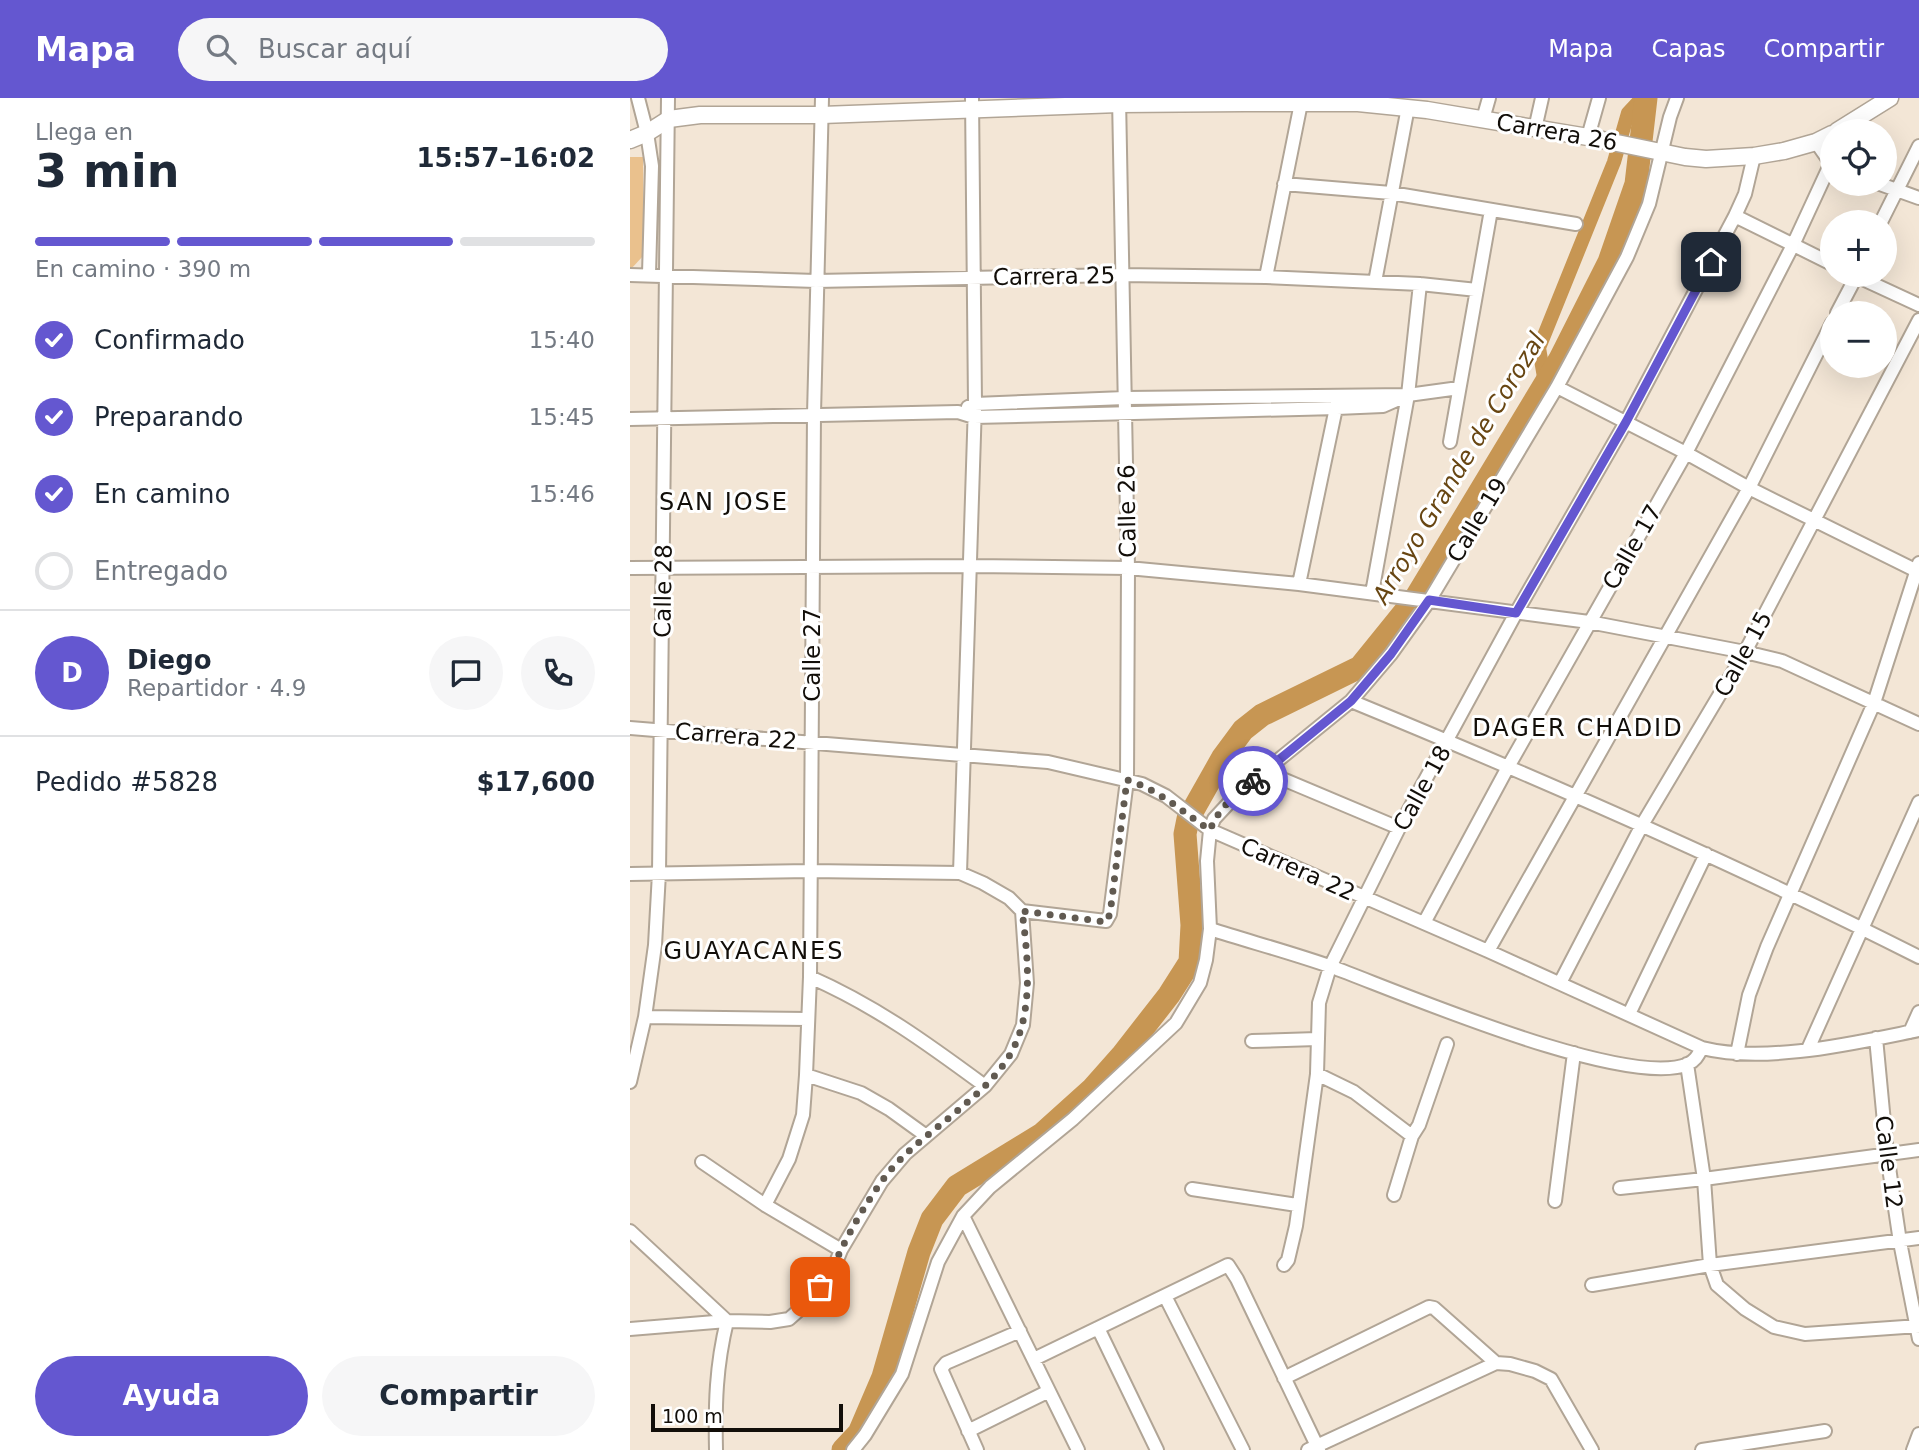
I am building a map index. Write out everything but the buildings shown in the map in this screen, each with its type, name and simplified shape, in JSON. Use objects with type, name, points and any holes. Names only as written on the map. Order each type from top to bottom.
[{"type":"main road","points":[[1856,119],[1890,98]]},
{"type":"main road","name":"Carrera 26","points":[[630,140],[648,133],[668,119],[700,114],[822,115],[972,104],[1244,100],[1408,107],[1428,104],[1483,119],[1706,159],[1754,156],[1820,140]]},
{"type":"street","points":[[638,98],[648,133],[652,166],[649,274]]},
{"type":"street","name":"Calle 28","points":[[630,1082],[645,1017],[655,945],[659,873],[668,98]]},
{"type":"street","name":"Calle 27","points":[[765,1205],[789,1159],[803,1115],[806,1075],[810,977],[816,281],[822,98]]},
{"type":"street","points":[[1483,119],[1489,98]]},
{"type":"street","points":[[1535,129],[1542,98]]},
{"type":"street","points":[[1588,137],[1600,98]]},
{"type":"street","name":"Calle 19","points":[[1210,830],[1214,818],[1223,807],[1351,701],[1391,654],[1557,387],[1627,257],[1649,204],[1655,151],[1677,98]]},
{"type":"street","name":"Calle 26","points":[[1022,911],[1106,922],[1110,914],[1127,780],[1128,568],[1119,101]]},
{"type":"street","points":[[1266,277],[1301,103]]},
{"type":"street","points":[[960,873],[975,410],[972,104]]},
{"type":"street","points":[[1375,282],[1408,107]]},
{"type":"street","points":[[1816,142],[1820,148]]},
{"type":"street","points":[[1897,188],[1919,146]]},
{"type":"street","name":"Calle 18","points":[[1284,1265],[1291,1247],[1317,1074],[1319,1003],[1330,967],[1399,828],[1516,613],[1626,422],[1735,216],[1745,194],[1754,156]]},
{"type":"street","points":[[1284,184],[1391,193],[1576,224]]},
{"type":"street","name":"Calle 17","points":[[1424,923],[1508,767],[1686,453],[1820,188]]},
{"type":"street","points":[[1897,190],[1919,198]]},
{"type":"street","points":[[1450,442],[1491,210]]},
{"type":"street","points":[[1735,216],[1820,258]]},
{"type":"street","name":"Carrera 25","points":[[630,275],[816,281],[1121,275],[1266,277],[1420,284],[1477,290]]},
{"type":"street","points":[[1372,593],[1408,395],[1420,284]]},
{"type":"street","points":[[1881,287],[1919,305]]},
{"type":"street","name":"Calle 15","points":[[1560,983],[1642,825],[1745,652],[1919,320]]},
{"type":"street","points":[[1488,951],[1749,488],[1820,347]]},
{"type":"street","points":[[1557,387],[1815,522],[1918,569],[1874,703],[1767,947],[1749,995],[1737,1054]]},
{"type":"street","points":[[630,419],[958,412],[1125,398],[1337,402],[1383,406],[1408,395],[1459,388]]},
{"type":"street","points":[[975,410],[1125,414],[1337,402]]},
{"type":"street","points":[[1299,584],[1337,402]]},
{"type":"street","points":[[630,568],[1128,568],[1299,584],[1589,622],[1745,652],[1782,661],[1919,724]]},
{"type":"street","points":[[1351,701],[1642,825],[1791,893],[1919,957]]},
{"type":"street","name":"Carrera 22","points":[[630,728],[1048,762],[1142,784],[1166,796],[1210,830],[1702,1048],[1737,1054],[1774,1053],[1914,1031]]},
{"type":"street","points":[[1266,772],[1399,828]]},
{"type":"street","points":[[1808,1049],[1919,802]]},
{"type":"street","points":[[853,1450],[902,1374],[938,1262],[963,1216],[990,1187],[1073,1119],[1176,1023],[1200,984],[1210,929],[1210,830]]},
{"type":"street","points":[[1629,1014],[1706,855]]},
{"type":"street","points":[[630,874],[810,871],[960,873],[1009,898],[1022,911],[1027,983],[1023,1025],[1011,1054],[985,1086],[925,1135],[882,1181],[841,1250],[833,1270],[807,1303],[789,1319],[630,1329]]},
{"type":"street","points":[[1210,929],[1330,967],[1464,1018],[1574,1053],[1654,1068],[1687,1064],[1697,1058],[1702,1048]]},
{"type":"street","points":[[810,977],[842,991],[904,1026],[985,1086]]},
{"type":"street","points":[[1914,1031],[1919,1012]]},
{"type":"street","points":[[645,1017],[808,1019]]},
{"type":"street","name":"Calle 12","points":[[1875,1038],[1887,1154],[1900,1242],[1918,1330]]},
{"type":"street","points":[[1252,1041],[1317,1039]]},
{"type":"street","points":[[1394,1195],[1412,1136],[1419,1125],[1447,1044]]},
{"type":"street","points":[[1555,1201],[1574,1053]]},
{"type":"street","points":[[1687,1064],[1704,1179],[1710,1265],[1717,1285],[1745,1309],[1774,1327],[1805,1334],[1918,1330]]},
{"type":"street","points":[[1317,1074],[1354,1092],[1412,1136]]},
{"type":"street","points":[[806,1075],[861,1093],[925,1135]]},
{"type":"street","points":[[1620,1188],[1919,1150]]},
{"type":"street","points":[[702,1162],[765,1205],[841,1250]]},
{"type":"street","points":[[1192,1189],[1297,1205]]},
{"type":"street","points":[[963,1216],[1078,1450]]},
{"type":"street","points":[[630,1231],[727,1321]]},
{"type":"street","points":[[1592,1285],[1710,1265],[1919,1238]]},
{"type":"street","points":[[1034,1359],[1228,1265],[1284,1378],[1314,1449],[1496,1363],[1535,1371],[1550,1379],[1592,1450]]},
{"type":"street","points":[[1165,1296],[1243,1450]]},
{"type":"street","points":[[1284,1378],[1429,1307],[1434,1308],[1496,1363]]},
{"type":"street","points":[[715,1450],[715,1389],[719,1354],[727,1321]]},
{"type":"street","points":[[1098,1328],[1157,1450]]},
{"type":"street","points":[[977,1450],[941,1368],[946,1363],[1020,1331]]},
{"type":"street","points":[[968,1431],[1049,1391]]},
{"type":"street","points":[[1702,1450],[1734,1448],[1825,1431]]},
{"type":"street","points":[[1913,1450],[1919,1434]]},
{"type":"shaded area","points":[[630,157],[643,157],[644,255],[630,270]]},
{"type":"waterway","points":[[1545,383],[1539,348],[1614,162],[1628,113],[1642,98]]},
{"type":"waterway","name":"Arroyo Grande de Corozal","points":[[843,1450],[859,1433],[883,1377],[919,1252],[932,1219],[957,1186],[1042,1134],[1092,1089],[1169,995],[1190,962],[1192,925],[1185,834],[1188,819],[1223,757],[1243,730],[1262,715],[1360,667],[1415,599],[1560,359],[1609,262],[1636,184],[1646,98]]},
{"type":"way so far","points":[[820,1287],[833,1270],[841,1250],[882,1181],[925,1135],[985,1086],[1011,1054],[1023,1025],[1027,983],[1022,911],[1106,922],[1110,914],[1127,780],[1166,796],[1210,830],[1214,818],[1223,807],[1253,781]]},
{"type":"district","name":"SAN JOSE","points":[[724,502]]},
{"type":"district","name":"DAGER CHADID","points":[[1578,728]]},
{"type":"district","name":"GUAYACANES","points":[[754,951]]},
{"type":"route","points":[[1253,781],[1351,701],[1391,654],[1429,600],[1516,613],[1626,422],[1711,262]]}]
